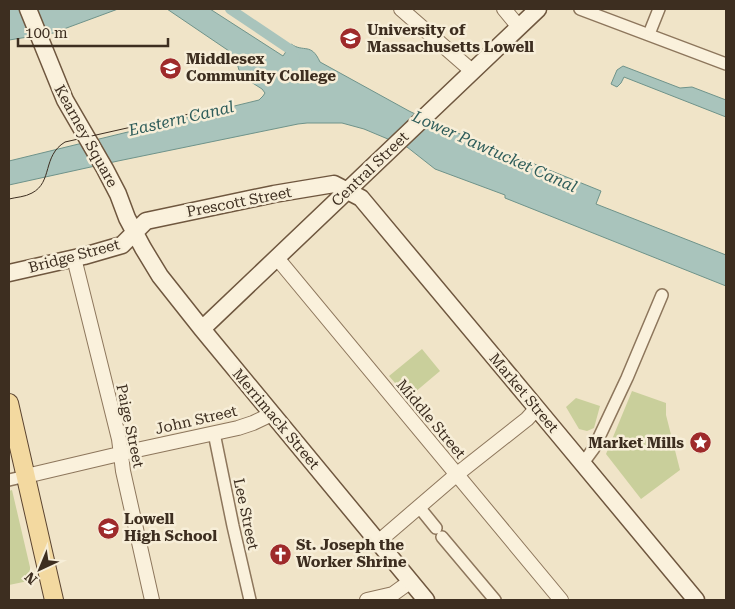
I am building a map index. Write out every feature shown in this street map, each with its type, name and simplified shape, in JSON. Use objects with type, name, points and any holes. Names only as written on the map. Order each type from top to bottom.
[{"type":"main road","name":"Kearney Square","points":[[28,9],[64,100],[105,169],[135,232]]},
{"type":"main road","name":"Central Street","points":[[202,330],[538,9]]},
{"type":"main road","name":"Prescott Street","points":[[135,232],[146,221],[274,194],[334,184],[348,191]]},
{"type":"main road","name":"Market Street","points":[[348,191],[361,198],[696,600]]},
{"type":"main road","name":"Bridge Street","points":[[9,273],[122,245],[135,232]]},
{"type":"main road","name":"Merrimack Street","points":[[135,232],[160,276],[202,330],[426,600]]},
{"type":"main road","points":[[9,403],[17,478],[54,600]]},
{"type":"street","points":[[401,9],[472,72]]},
{"type":"street","points":[[504,9],[519,27]]},
{"type":"street","points":[[580,9],[726,64]]},
{"type":"street","points":[[649,34],[659,9]]},
{"type":"street","name":"Paige Street","points":[[74,258],[119,439],[124,478],[152,600]]},
{"type":"street","name":"Middle Street","points":[[277,258],[560,600]]},
{"type":"street","points":[[583,463],[594,448],[627,378],[662,294]]},
{"type":"street","points":[[378,542],[537,408]]},
{"type":"street","name":"John Street","points":[[17,478],[238,428],[272,414]]},
{"type":"street","name":"Lee Street","points":[[214,433],[250,600]]},
{"type":"street","points":[[419,507],[495,600]]},
{"type":"street","points":[[367,600],[392,594],[410,581]]},
{"type":"green space","points":[[422,349],[440,371],[408,398],[389,376]]},
{"type":"green space","points":[[632,391],[666,403],[666,415],[680,470],[641,499],[606,454]]},
{"type":"green space","points":[[576,398],[600,406],[594,428],[587,431],[579,429],[566,407]]},
{"type":"green space","points":[[12,490],[33,580],[9,585],[9,491]]},
{"type":"water","points":[[9,9],[118,9],[53,33],[9,40]]},
{"type":"water","name":"Lower Pawtucket Canal","points":[[167,9],[210,9],[283,56],[291,44],[310,50],[314,52],[320,62],[409,111],[438,125],[601,191],[596,204],[726,255],[726,286],[505,198],[505,195],[435,169],[407,147],[364,129],[342,123],[298,124],[9,185],[9,161],[259,100],[263,96],[265,93],[262,89],[251,82],[239,70],[235,57],[229,51]]},
{"type":"water","points":[[623,66],[680,88],[692,87],[726,100],[726,117],[624,77],[617,87],[611,84],[617,70]]},
{"type":"waterway","points":[[230,9],[291,50],[295,58]]},
{"type":"tram line","points":[[9,199],[27,195],[39,188],[46,176],[53,154],[65,142],[229,105]]},
{"type":"place","name":"University of Massachusetts Lowell","points":[[351,39]]},
{"type":"place","name":"Middlesex Community College","points":[[170,68]]},
{"type":"place","name":"Market Mills","points":[[700,443]]},
{"type":"place","name":"Lowell High School","points":[[108,528]]},
{"type":"place","name":"St. Joseph the Worker Shrine","points":[[280,554]]},
{"type":"water label","name":"Eastern Canal","points":[[181,118]]}]
